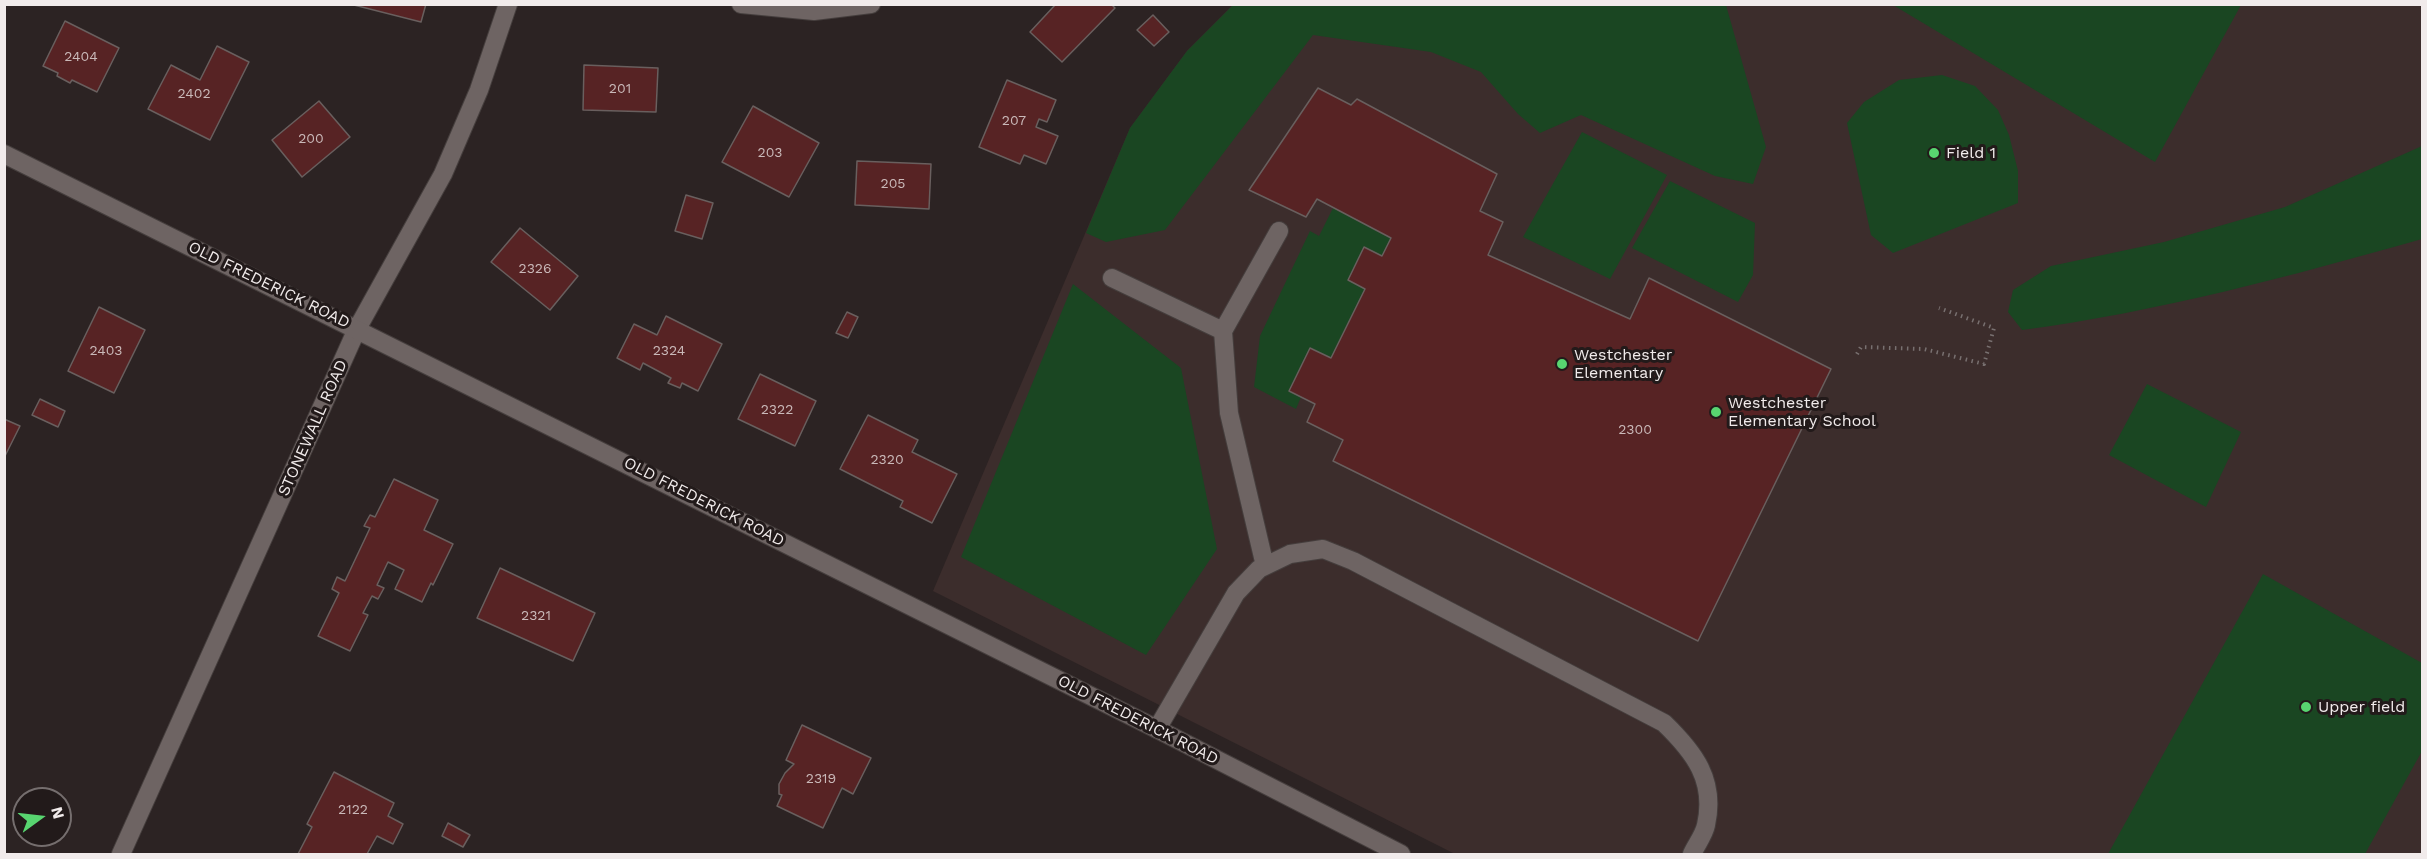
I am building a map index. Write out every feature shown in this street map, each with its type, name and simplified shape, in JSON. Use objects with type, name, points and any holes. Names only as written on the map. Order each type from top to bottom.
[{"type":"street","name":"STONEWALL ROAD","points":[[121,855],[357,329],[443,174],[479,90],[508,4]]},
{"type":"street","points":[[741,4],[814,11],[871,4]]},
{"type":"street","name":"OLD FREDERICK ROAD","points":[[4,154],[1157,729],[1401,855]]},
{"type":"street","points":[[1265,566],[1229,413],[1223,331],[1279,231]]},
{"type":"street","points":[[1112,278],[1223,331]]},
{"type":"street","points":[[1157,729],[1236,593],[1259,569],[1290,554],[1323,549],[1353,561],[1664,723],[1687,745],[1702,770],[1709,795],[1706,826],[1692,855]]},
{"type":"path","points":[[1857,354],[1861,347],[1924,349],[1984,364],[1994,328],[1939,308]]},
{"type":"shaded area","name":"Westchester Elementary School","points":[[1233,5],[2422,5],[2422,854],[1455,854],[933,591],[1130,128],[1187,51]]},
{"type":"green space","points":[[1233,5],[1726,5],[1766,147],[1753,184],[1715,176],[1581,115],[1540,133],[1518,114],[1481,72],[1431,52],[1313,35],[1165,230],[1106,242],[1086,233],[1130,128],[1187,51]]},
{"type":"green space","points":[[1893,5],[2241,5],[2155,162]]},
{"type":"green space","name":"Field 1","points":[[1942,75],[1975,86],[1998,110],[2009,135],[2018,171],[2018,203],[1893,253],[1871,235],[1847,123],[1864,102],[1899,80]]},
{"type":"green space","points":[[1582,132],[1667,175],[1610,279],[1523,237]]},
{"type":"green space","points":[[2422,146],[2422,239],[2224,292],[2073,322],[2022,330],[2008,312],[2013,290],[2051,266],[2164,242],[2285,207]]},
{"type":"green space","points":[[1670,181],[1755,223],[1753,275],[1738,302],[1632,248]]},
{"type":"green space","points":[[1333,208],[1391,238],[1382,256],[1364,247],[1365,289],[1331,358],[1310,348],[1289,391],[1301,397],[1296,409],[1254,387],[1260,336],[1310,231],[1319,236]]},
{"type":"green space","points":[[1073,284],[1181,368],[1217,549],[1146,655],[961,557]]},
{"type":"green space","points":[[2147,384],[2241,432],[2206,507],[2109,455]]},
{"type":"green space","name":"Upper field","points":[[2263,574],[2422,663],[2422,751],[2365,854],[2108,854]]},
{"type":"building","points":[[350,4],[426,4],[421,22]]},
{"type":"building","points":[[1056,4],[1111,4],[1115,8],[1062,62],[1030,32]]},
{"type":"building","points":[[1153,15],[1169,32],[1154,46],[1137,30]]},
{"type":"building","points":[[65,21],[119,48],[97,92],[72,80],[70,83],[57,76],[58,73],[43,66]]},
{"type":"building","points":[[217,46],[249,62],[210,140],[148,109],[171,65],[200,80]]},
{"type":"building","points":[[584,65],[658,68],[656,112],[583,110]]},
{"type":"building","points":[[1007,80],[1056,100],[1047,122],[1039,119],[1036,127],[1058,136],[1046,164],[1024,155],[1020,164],[979,147]]},
{"type":"building","name":"Westchester Elementary","points":[[1318,88],[1351,105],[1357,99],[1497,174],[1480,211],[1503,222],[1488,255],[1630,319],[1649,278],[1831,369],[1698,641],[1333,461],[1343,440],[1307,422],[1315,404],[1289,391],[1310,348],[1331,358],[1365,289],[1348,280],[1364,247],[1382,256],[1391,238],[1317,199],[1306,217],[1249,190]]},
{"type":"building","points":[[319,101],[350,137],[302,177],[272,140]]},
{"type":"building","points":[[753,106],[819,143],[789,197],[722,162]]},
{"type":"building","points":[[857,161],[931,164],[929,209],[855,205]]},
{"type":"building","points":[[686,195],[713,203],[702,239],[675,231]]},
{"type":"building","points":[[520,228],[578,276],[550,310],[491,262]]},
{"type":"building","points":[[99,307],[145,330],[114,393],[68,371]]},
{"type":"building","points":[[847,312],[858,317],[848,338],[836,333]]},
{"type":"building","points":[[666,316],[722,344],[698,391],[682,383],[680,388],[668,383],[671,378],[643,363],[640,370],[617,358],[634,324],[657,335]]},
{"type":"building","points":[[760,374],[816,401],[795,446],[738,419]]},
{"type":"building","points":[[40,399],[65,411],[58,427],[32,415]]},
{"type":"building","points":[[868,415],[918,440],[912,452],[957,474],[932,523],[900,507],[903,501],[840,469]]},
{"type":"building","points":[[4,419],[20,426],[4,458]]},
{"type":"building","points":[[394,479],[438,500],[424,530],[453,544],[422,602],[395,589],[404,570],[388,562],[377,585],[384,588],[378,599],[372,596],[363,613],[368,615],[350,651],[318,636],[339,593],[332,589],[337,577],[345,581],[370,528],[364,526],[370,515],[375,517]]},
{"type":"building","points":[[500,568],[595,613],[573,661],[477,618]]},
{"type":"building","points":[[802,725],[871,758],[853,794],[842,788],[823,828],[777,806],[782,795],[779,794],[779,784],[794,764],[786,760]]},
{"type":"building","points":[[334,772],[394,803],[388,816],[403,824],[393,844],[377,836],[367,854],[298,854],[312,827],[307,824]]},
{"type":"building","points":[[448,823],[470,835],[463,847],[442,836]]},
{"type":"place","name":"Field 1","points":[[1934,153]]},
{"type":"place","name":"Westchester Elementary","points":[[1562,364]]},
{"type":"place","name":"Westchester Elementary School","points":[[1716,412]]},
{"type":"place","name":"Upper field","points":[[2306,707]]}]
